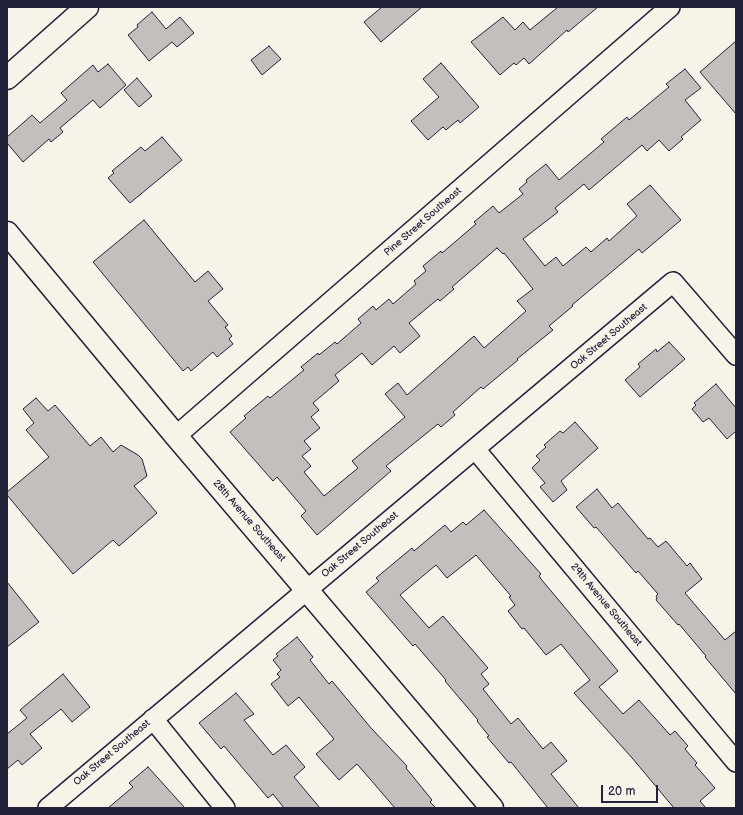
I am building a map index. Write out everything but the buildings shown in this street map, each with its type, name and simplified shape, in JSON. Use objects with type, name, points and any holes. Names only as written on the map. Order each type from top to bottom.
[{"type":"street","points":[[7,78],[87,7]]},
{"type":"street","name":"Pine Street Southeast","points":[[176,436],[670,7]]},
{"type":"street","name":"28th Avenue Southeast","points":[[7,234],[176,436],[308,589],[492,808]]},
{"type":"street","name":"Oak Street Southeast","points":[[48,808],[674,282],[736,355]]},
{"type":"street","name":"29th Avenue Southeast","points":[[475,448],[736,762]]},
{"type":"street","points":[[153,719],[225,808]]}]
